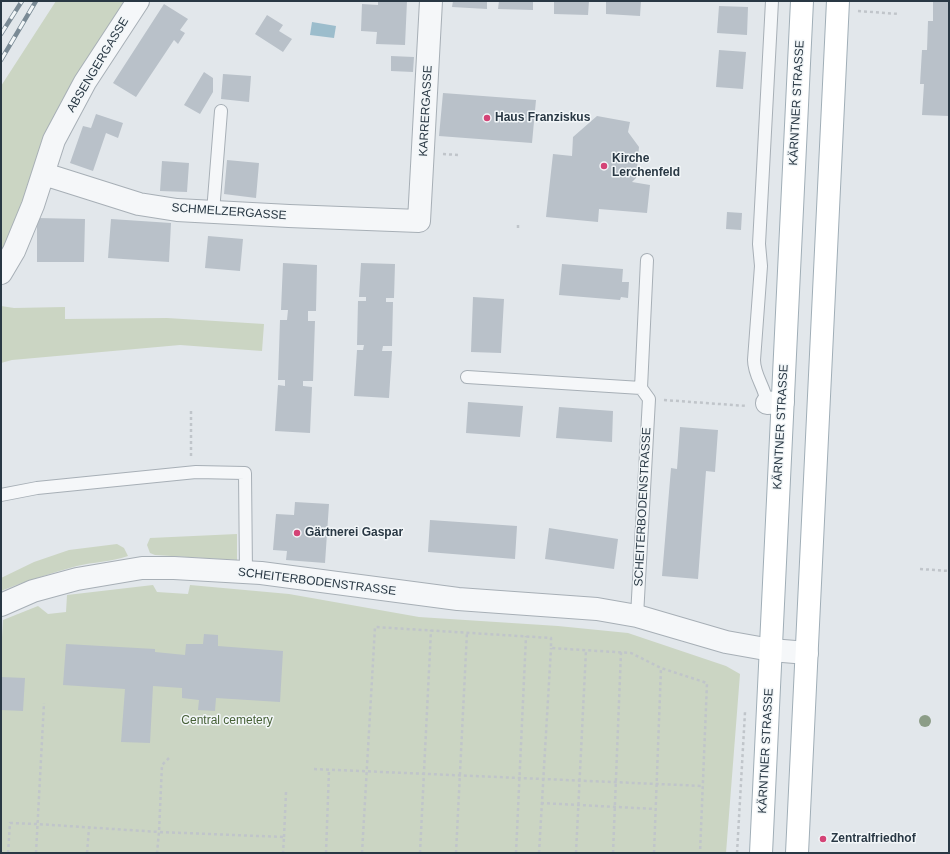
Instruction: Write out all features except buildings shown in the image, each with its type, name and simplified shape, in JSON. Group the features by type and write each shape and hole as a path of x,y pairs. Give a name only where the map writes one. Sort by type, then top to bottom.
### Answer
{"main road":[{"name":"KÄRNTNER STRASSE","path":"761,853 770,650 775,403 802,1"},
{"path":"798,853 807,653 845,6"}],"street":[{"name":"ABSENGERGASSE","path":"44,174 54,140 85,82 138,1"},
{"name":"KARRERGASSE","path":"419,221 432,1"},
{"name":"SCHMELZERGASSE","path":"44,174 139,204 178,210 419,221"},
{"path":"1,273 14,251 44,174"},
{"name":"SCHEITERBODENSTRASSE","path":"1,605 33,590 77,579 142,568 246,573 458,599 596,610 637,616 726,642 770,650 807,653"}],"lane":[{"path":"772,1 759,244 761,266 754,369 775,403"},
{"path":"213,212 221,111"},
{"path":"647,260 641,388 650,399"},
{"path":"466,378 641,388"},
{"name":"SCHEITERBODENSTRASSE","path":"637,616 650,399"},
{"path":"1,495 37,488 196,472 245,472 246,573"}],"path":[{"path":"845,6 899,14"},
{"path":"650,399 736,406 754,406 775,403"},
{"path":"191,411 191,458 196,472"},
{"path":"920,569 949,570"},
{"path":"362,853 376,627 551,638 539,853"},
{"path":"420,853 431,630"},
{"path":"456,853 467,632"},
{"path":"516,853 526,636"},
{"path":"551,648 631,653 661,668 707,683 700,853"},
{"path":"576,853 586,650"},
{"path":"614,853 621,652"},
{"path":"654,853 661,668"},
{"path":"36,853 44,703"},
{"path":"157,853 162,765 169,758"},
{"path":"314,769 703,786"},
{"path":"326,853 329,770"},
{"path":"283,853 286,792"},
{"path":"541,803 655,809"},
{"path":"8,853 10,824 37,824 159,832 284,837"},
{"path":"87,853 89,828"}],"green space":[{"path":"56,1 130,1 1,262 1,86"},
{"path":"1,306 14,308 65,307 65,319 167,318 264,324 262,351 180,345 12,360 1,363"},
{"path":"237,534 237,560 155,555 150,553 147,545 150,538"},
{"path":"117,544 124,548 128,556 115,560 67,569 1,591 1,578 34,562 69,550"},
{"name":"Central cemetery","path":"153,585 157,592 188,594 190,585 289,594 419,617 558,626 628,633 726,666 740,674 726,853 1,853 1,655 3,620 38,606 48,614 66,612 67,595"}],"water":[{"path":"312,22 336,26 334,38 310,35"}],"railway":[{"path":"1,34 22,1"},
{"path":"1,60 36,1"}],"place":[{"name":"Haus Franziskus","path":"487,118"},
{"name":"Kirche Lerchenfeld","path":"604,166"},
{"name":"Gärtnerei Gaspar","path":"297,533"},
{"name":"Zentralfriedhof","path":"823,839"}]}
